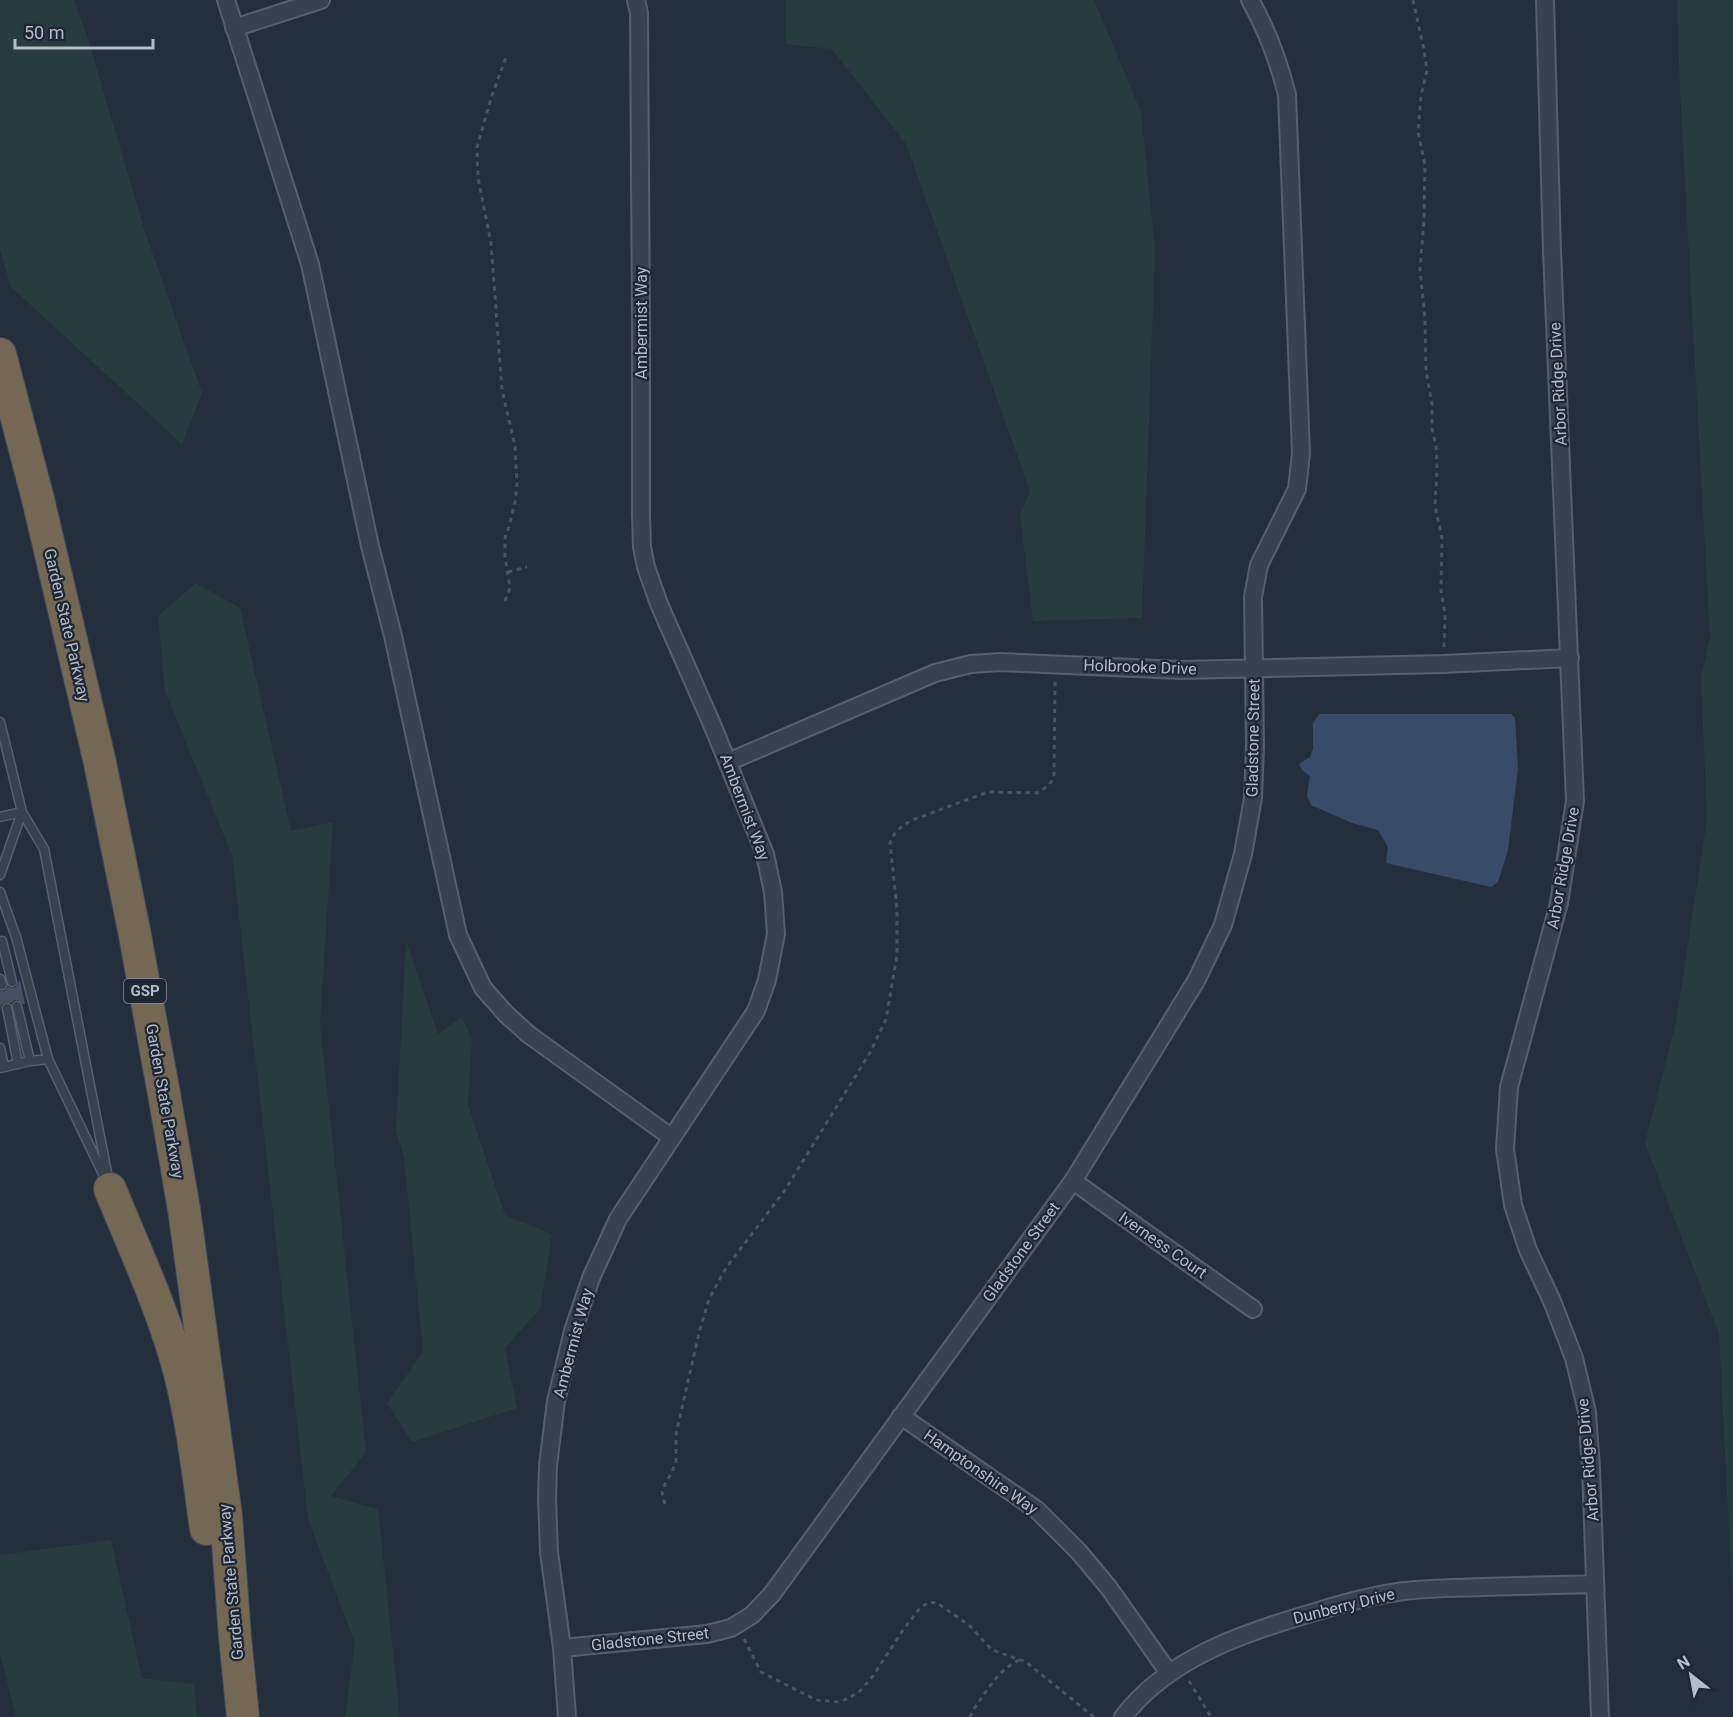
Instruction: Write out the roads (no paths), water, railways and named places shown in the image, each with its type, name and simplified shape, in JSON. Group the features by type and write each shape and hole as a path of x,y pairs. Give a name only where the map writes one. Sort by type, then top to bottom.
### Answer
{"highway":[{"name":"Garden State Parkway","path":"0,354 38,500 99,763 134,930 162,1082 184,1209 226,1516 243,1717"},
{"path":"110,1189 159,1309 176,1358 187,1401 211,1562 235,1637"}],"street":[{"path":"226,0 310,264 458,935 483,988 506,1014 528,1034 671,1137"},
{"path":"234,28 321,0"},
{"name":"Ambermist Way","path":"567,1717 562,1648 549,1552 547,1498 548,1466 556,1401 573,1331 591,1278 618,1219 756,1011 767,981 776,934 773,892 765,854 728,762 659,604 646,567 642,547 639,13 636,0"},
{"path":"1250,0 1280,64 1287,95 1301,453 1297,489 1259,565 1253,597 1254,667"},
{"name":"Arbor Ridge Drive","path":"1545,0 1552,251 1575,801 1560,903 1509,1087 1505,1149 1513,1205 1528,1250 1552,1301 1574,1359 1587,1412 1600,1717"},
{"name":"Holbrooke Drive","path":"728,762 935,673 971,664 1000,662 1180,670 1443,664 1570,658"},
{"name":"Gladstone Street","path":"562,1648 707,1634 731,1628 752,1615 772,1594 1073,1181 1196,981 1223,925 1243,854 1252,798 1255,746 1254,667"},
{"name":"Iverness Court","path":"1073,1181 1253,1309"},
{"name":"Hamptonshire Way","path":"901,1416 1037,1510 1079,1552 1174,1670"},
{"name":"Dunberry Drive","path":"1123,1717 1145,1692 1174,1670 1216,1647 1271,1624 1340,1605 1404,1591 1596,1584"}],"lane":[{"path":"0,722 22,812 44,849 110,1189"},
{"path":"0,817 22,812"},
{"path":"0,874 22,812"},
{"path":"0,892 16,938 48,1059 110,1189"},
{"path":"12,982 1,942 16,938"},
{"path":"17,1006 30,1061"},
{"path":"7,1008 18,1064"},
{"path":"0,1048 2,1067 48,1059"}],"water":[{"path":"1319,714 1511,714 1515,718 1518,768 1508,850 1498,882 1491,887 1386,863 1388,847 1378,830 1352,823 1311,805 1307,796 1310,776 1302,770 1299,764 1310,757 1313,749 1313,723"}]}
